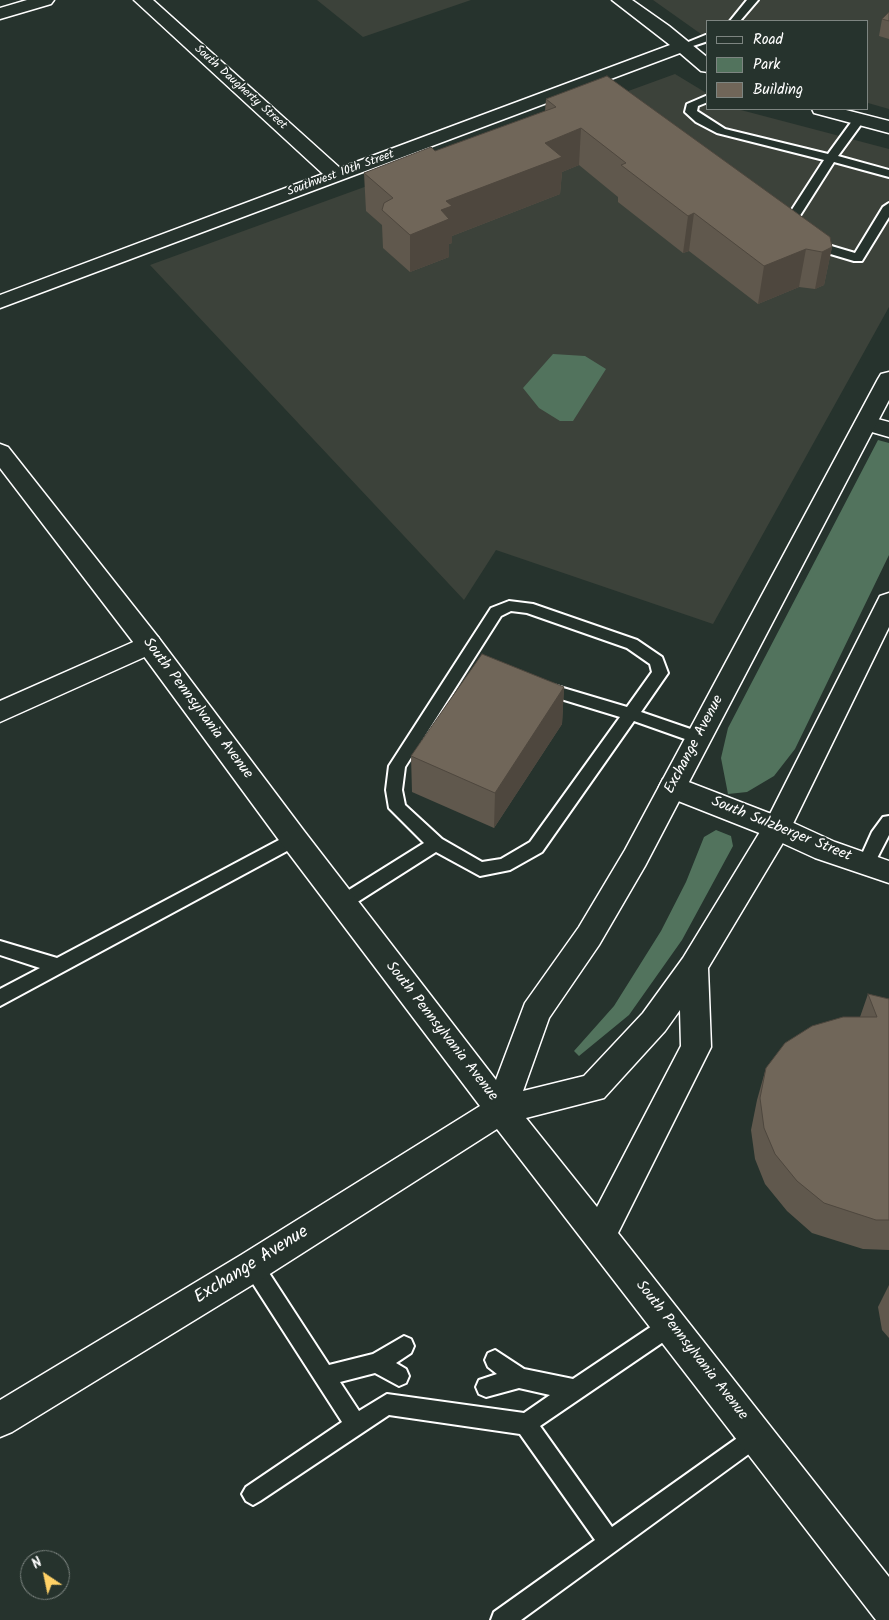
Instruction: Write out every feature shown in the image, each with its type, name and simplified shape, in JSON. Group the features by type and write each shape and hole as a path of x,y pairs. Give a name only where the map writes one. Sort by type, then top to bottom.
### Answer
{"main road":[{"path":"0,14 45,0"},
{"name":"South Daugherty Street","path":"143,0 337,176"},
{"path":"621,0 663,30 706,65"},
{"name":"Southwest 10th Street","path":"0,302 682,47"},
{"path":"825,110 889,126"},
{"name":"Exchange Avenue","path":"501,1110 536,1012 589,936 699,738 877,426 889,379"},
{"name":"South Pennsylvania Avenue","path":"0,452 149,644 294,840 501,1110 671,1324 889,1607"},
{"name":"Exchange Avenue","path":"0,1420 254,1266 501,1110 593,1088 654,1022 693,967 777,828 889,602"},
{"path":"0,712 149,644"},
{"name":"South Sulzberger Street","path":"673,787 777,828 825,850 877,868"},
{"path":"600,1235 696,1047 693,967"}],"lane":[{"path":"736,20 753,0"},
{"path":"682,47 706,38"},
{"path":"706,99 693,104 691,112 700,120 721,131 889,174"},
{"path":"859,119 831,158 788,225 808,242 858,258 889,206"},
{"path":"509,606 528,608 632,644 657,660 660,673 630,714 536,847 504,865 480,869 436,844 397,808 394,790 397,766 496,612 509,606"},
{"path":"462,664 481,669"},
{"path":"528,683 630,714 699,738"},
{"path":"877,868 878,837 889,822"},
{"path":"0,998 294,840"},
{"path":"342,903 436,844"},
{"path":"0,948 58,966"},
{"path":"254,1266 356,1425"},
{"path":"253,1494 387,1404 526,1424 671,1324"},
{"path":"324,1376 377,1362 404,1346"},
{"path":"495,1360 519,1378 575,1390"},
{"path":"377,1362 399,1376"},
{"path":"486,1387 519,1378"},
{"path":"526,1424 609,1541"},
{"path":"502,1620 757,1436"}],"shaded area":[{"path":"317,0 471,0 363,37"},
{"path":"653,0 889,0 889,109 869,103 869,20 706,20 706,38"},
{"path":"675,74 706,93 706,110 741,110 889,149 889,307 713,624 496,550 464,600 150,265"}],"green space":[{"path":"553,354 585,356 606,369 573,421 560,421 539,408 523,388"},
{"path":"878,440 889,443 889,555 795,749 774,776 747,792 728,794 721,758 728,728"},
{"path":"716,830 731,836 733,846 682,940 629,1015 579,1056 574,1051 614,1006 661,931 686,882 704,837"}],"building":[{"path":"889,12 889,21 882,19"},
{"path":"607,76 830,237 832,247 822,252 806,249 764,266 694,213 688,216 621,165 626,163 581,128 545,143 562,157 446,201 452,206 441,210 449,219 410,235 382,210 384,203 393,198 364,173 431,147 435,151 556,107 546,99"},
{"path":"482,654 564,687 495,793 411,756"},
{"path":"868,994 889,999 889,1220 876,1220 824,1203 797,1181 775,1154 764,1128 760,1098 766,1068 785,1043 812,1026 843,1017 877,1017"}]}
